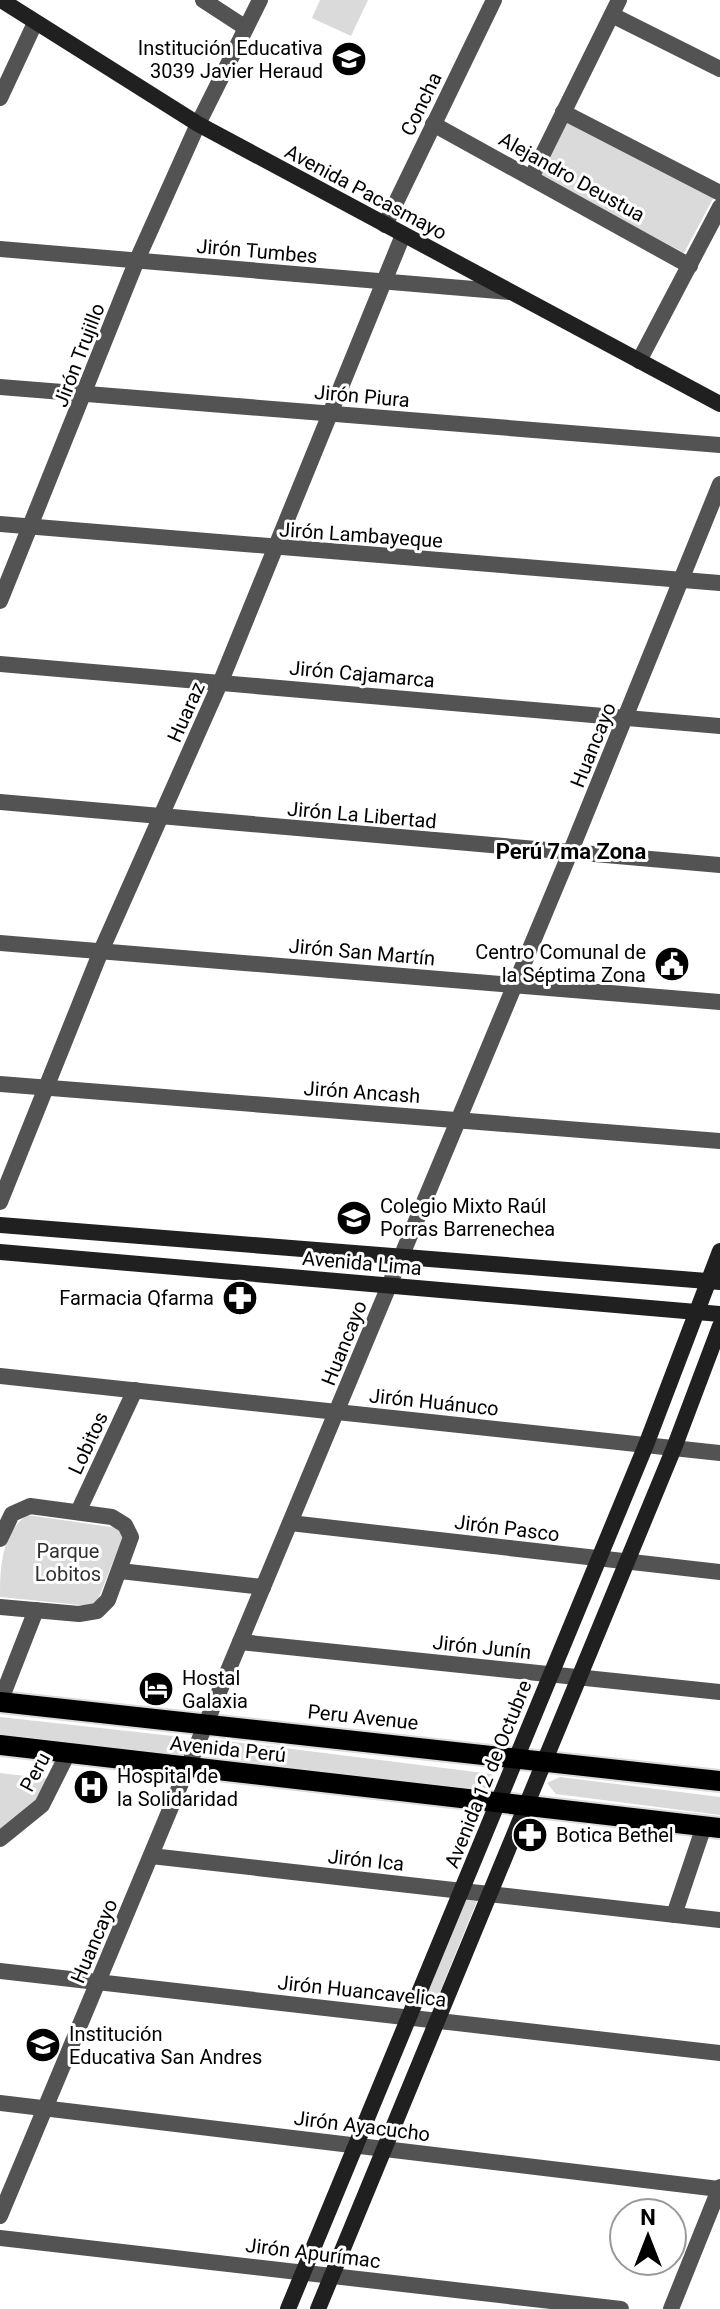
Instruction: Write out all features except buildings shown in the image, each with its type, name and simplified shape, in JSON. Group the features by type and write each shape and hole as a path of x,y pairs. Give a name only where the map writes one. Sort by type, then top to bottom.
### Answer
{"main road":[{"name":"Avenida Pacasmayo","path":"1,0 198,124 720,404"},
{"name":"Avenida Lima","path":"0,1225 714,1281"},
{"name":"Avenida 12 de Octubre","path":"288,2309 646,1445 695,1312 714,1281 720,1251"},
{"name":"Avenida Lima","path":"0,1252 720,1314"},
{"path":"318,2309 674,1448 720,1326"},
{"name":"Peru Avenue","path":"0,1702 720,1781"},
{"name":"Avenida Perú","path":"0,1745 187,1769 499,1802"},
{"path":"499,1802 712,1827"}],"street":[{"path":"203,0 246,28"},
{"name":"Jirón Trujillo","path":"0,601 86,394 137,260 198,124 260,0"},
{"name":"Concha","path":"385,225 494,0"},
{"path":"531,178 615,7 720,69"},
{"path":"0,98 35,23"},
{"path":"563,112 720,193"},
{"name":"Alejandro Deustua","path":"433,124 690,266"},
{"path":"639,361 720,207"},
{"name":"Huaraz","path":"0,1202 101,951 221,681 403,235"},
{"name":"Jirón Tumbes","path":"0,249 510,292"},
{"name":"Jirón Piura","path":"0,387 720,445"},
{"name":"Huancayo","path":"0,2216 570,853 720,484"},
{"name":"Jirón Lambayeque","path":"0,524 720,583"},
{"name":"Jirón Cajamarca","path":"0,664 720,726"},
{"name":"Jirón La Libertad","path":"0,802 720,865"},
{"name":"Jirón San Martín","path":"0,943 720,1002"},
{"name":"Jirón Ancash","path":"0,1084 720,1141"},
{"name":"Jirón Huánuco","path":"0,1376 720,1453"},
{"name":"Lobitos","path":"78,1512 135,1390"},
{"path":"0,1539 12,1514 24,1508 112,1517 129,1530 131,1543 108,1600 97,1611 79,1614 0,1607"},
{"name":"Jirón Pasco","path":"290,1523 720,1572"},
{"path":"120,1571 263,1587"},
{"path":"0,1702 36,1610"},
{"name":"Jirón Junín","path":"240,1642 720,1692"},
{"name":"Peru","path":"0,1839 42,1805 68,1753"},
{"path":"674,1915 712,1827"},
{"name":"Jirón Ica","path":"151,1856 720,1920"},
{"name":"Jirón Huancavelica","path":"0,1971 720,2053"},
{"name":"Jirón Ayacucho","path":"0,2103 720,2188"},
{"path":"671,2309 720,2188"},
{"name":"Jirón Apurímac","path":"0,2238 621,2309"}],"green space":[{"path":"320,0 368,0 351,36 312,18"},
{"path":"565,118 716,193 684,253 536,173"},
{"name":"Parque Lobitos","path":"27,1515 118,1528 124,1535 98,1599 90,1606 0,1597 7,1542 18,1523"},
{"path":"0,1717 182,1737 185,1748 177,1755 0,1735"},
{"path":"219,1740 492,1774 495,1785 486,1792 216,1757 207,1746"},
{"path":"0,1773 51,1779 38,1803 0,1834"},
{"path":"560,1777 720,1797 720,1815 556,1794 547,1783"},
{"path":"463,1894 479,1896 433,2009 415,2005"}],"place":[{"name":"Institución Educativa 3039 Javier Heraud","path":"349,59"},
{"name":"Centro Comunal de la Séptima Zona","path":"672,964"},
{"name":"Colegio Mixto Raúl Porras Barrenechea","path":"354,1218"},
{"name":"Farmacia Qfarma","path":"240,1298"},
{"name":"Hostal Galaxia","path":"156,1689"},
{"name":"Hospital de la Solidaridad","path":"91,1787"},
{"name":"Botica Bethel","path":"530,1835"},
{"name":"Institución Educativa San Andres","path":"43,2045"}],"district":[{"name":"Perú 7ma Zona","path":"571,851"}]}
